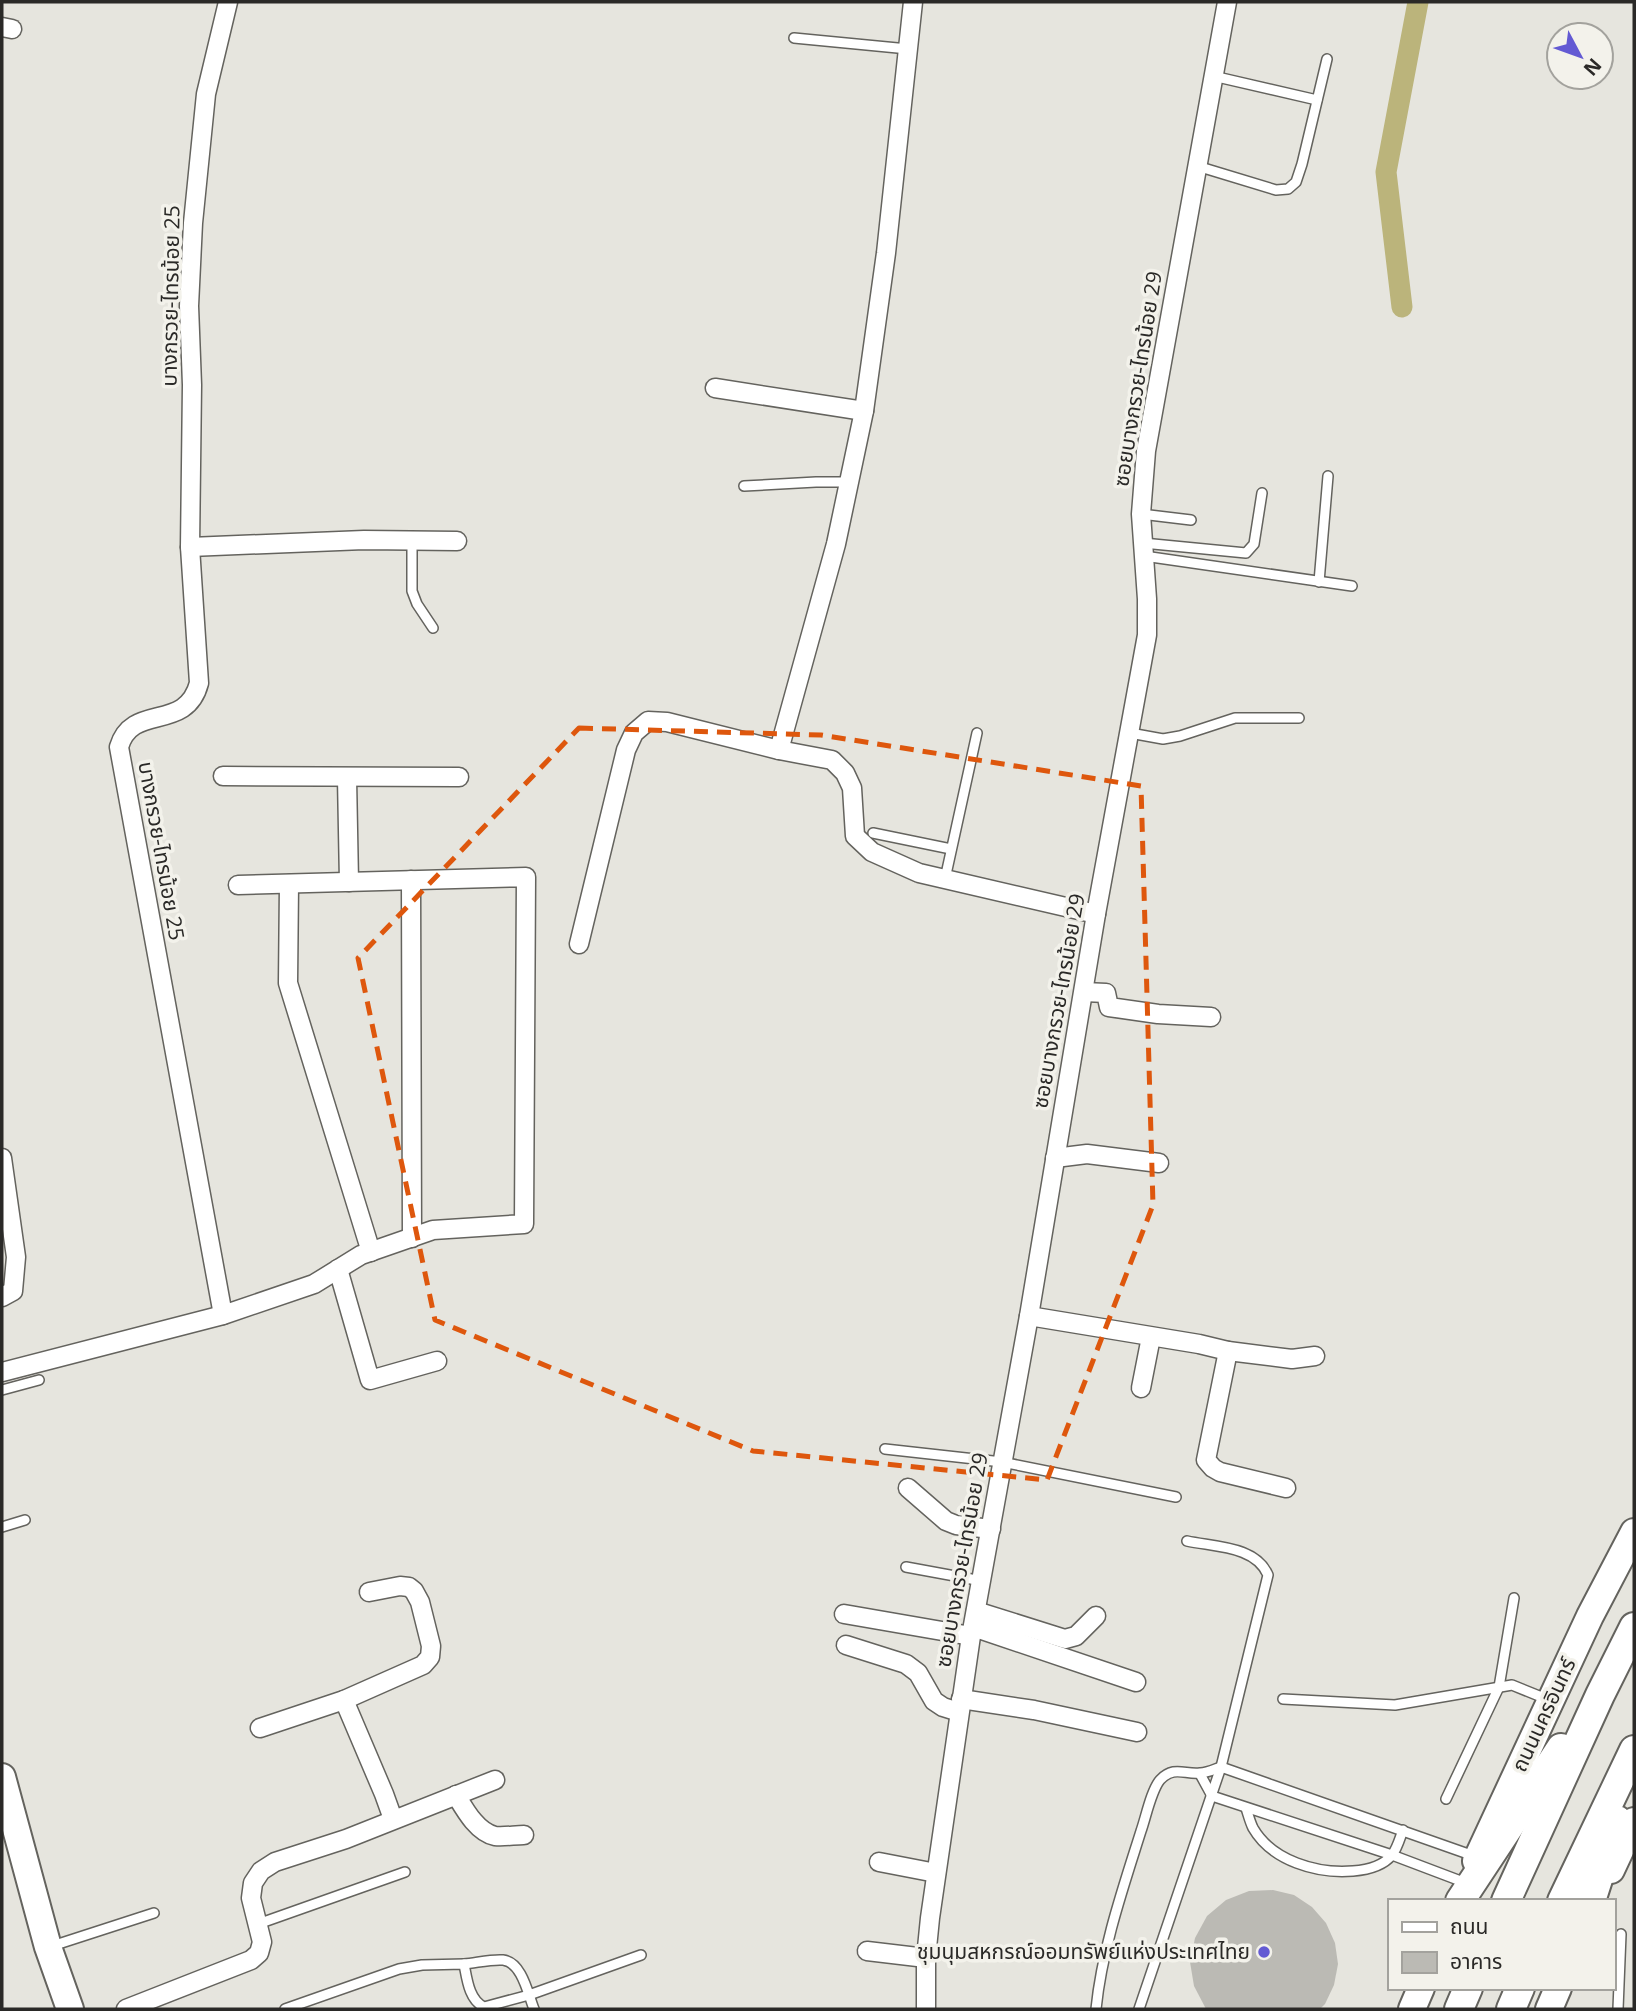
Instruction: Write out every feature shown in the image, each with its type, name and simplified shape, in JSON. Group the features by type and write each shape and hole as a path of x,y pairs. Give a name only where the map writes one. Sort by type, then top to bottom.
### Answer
{"main road":[{"name":"ถนนนครอินทร์","path":"1462,1895 1590,1616 1634,1532"},
{"name":"ถนนนครอินทร์","path":"1507,1899 1634,1626"},
{"path":"1462,1895 1600,1695"},
{"path":"1563,1899 1634,1750"},
{"path":"1595,1899 1634,1763"},
{"path":"2,1777 48,1947 70,2009"},
{"path":"1595,1899 1634,1821"},
{"path":"1412,2009 1420,1990"},
{"path":"1459,2009 1467,1990"},
{"path":"1511,2009 1519,1990"},
{"path":"1549,2009 1557,1990"}],"street":[{"name":"บางกรวย-ไทรน้อย 25","path":"223,1315 119,747 122,734 133,725 183,710 196,697 199,683 190,547 192,385 189,306 205,94 228,2"},
{"path":"779,750 836,544 864,411 886,253 913,2"},
{"name":"ซอยบางกรวย-ไทรน้อย 29","path":"926,2009 926,1958 960,1705 1096,914 1147,635 1140,514 1146,451 1227,2"},
{"path":"715,388 864,411"},
{"path":"190,547 364,540 457,541"},
{"path":"579,944 626,750 634,733 648,721 667,722 779,750 832,760 845,773 852,788 855,836 872,852 919,873 1096,914"},
{"path":"223,776 459,778"},
{"path":"347,778 349,882"},
{"path":"2,1372 223,1315 314,1284 361,1255 433,1230 524,1224 526,877 238,885"},
{"path":"411,880 412,1238"},
{"path":"289,884 288,983 372,1252"},
{"path":"1084,992 1106,993 1109,1007 1158,1014 1211,1017"},
{"path":"1055,1158 1087,1154 1159,1163"},
{"path":"2,1158 16,1257 13,1291 2,1297"},
{"path":"338,1269 370,1380 437,1361"},
{"path":"1029,1316 1228,1351 1280,1358 1315,1356"},
{"path":"1141,1388 1151,1337"},
{"path":"1228,1351 1206,1460 1220,1472 1286,1488"},
{"path":"908,1488 946,1521 956,1525 991,1529"},
{"path":"260,1728 344,1700 423,1665 430,1657 431,1646 420,1602 414,1591 400,1586 369,1592"},
{"path":"844,1614 973,1625 1065,1639 1076,1636 1096,1616"},
{"path":"973,1625 1136,1682"},
{"path":"846,1645 906,1664 918,1673 934,1701 943,1707 1012,1706 1137,1732"},
{"path":"344,1700 393,1819"},
{"path":"126,2009 251,1960 259,1953 262,1942 251,1898 253,1883 261,1871 275,1862 346,1839 495,1780"},
{"path":"456,1796 466,1812 486,1832 493,1836 524,1835"},
{"path":"880,1862 936,1873"},
{"path":"867,1951 926,1958"}],"lane":[{"path":"794,38 908,49"},
{"path":"1197,166 1276,190 1288,189 1296,182 1302,164 1326,59"},
{"path":"1213,76 1317,100"},
{"path":"1320,582 1328,476"},
{"path":"744,486 849,482"},
{"path":"1143,549 1247,553 1254,544 1262,494"},
{"path":"1140,514 1191,520"},
{"path":"412,541 412,591 433,628"},
{"path":"1143,549 1352,586"},
{"path":"1130,733 1163,739 1235,718 1299,718"},
{"path":"945,879 977,733"},
{"path":"873,833 951,849"},
{"path":"2,1390 38,1380"},
{"path":"885,1449 1002,1462 1176,1497"},
{"path":"2,1527 25,1520"},
{"path":"1139,2009 1221,1767 1268,1575 1257,1558 1247,1553 1187,1541"},
{"path":"906,1567 982,1581"},
{"path":"1446,1799 1499,1687 1514,1598"},
{"path":"1283,1699 1395,1704 1512,1685 1550,1701"},
{"path":"1097,2009 1107,1950 1120,1898 1155,1789 1159,1781 1168,1774 1179,1770 1200,1774 1221,1767 1478,1857"},
{"path":"1200,1774 1212,1796 1392,1855 1462,1895"},
{"path":"1246,1808 1253,1827 1262,1839 1299,1864 1318,1869 1354,1871 1377,1865 1392,1855 1403,1830"},
{"path":"258,1924 405,1872"},
{"path":"48,1947 154,1913"},
{"path":"1618,2009 1621,1934"},
{"path":"464,1964 470,1988 479,2005 484,2007 529,1995 641,1955"},
{"path":"285,2009 399,1969 501,1960 512,1962 517,1969 534,2009"}],"highlighted area":[{"path":"579,728 821,735 1141,786 1153,1205 1047,1480 753,1451 435,1320 358,958"}],"building":[{"name":"ชุมนุมสหกรณ์ออมทรัพย์แห่งประเทศไทย","path":"1273,1890 1294,1895 1312,1907 1326,1923 1335,1943 1338,1964 1334,1985 1325,2004 1320,2009 1206,2009 1194,1986 1190,1962 1195,1938 1207,1916 1226,1900 1249,1891"}],"waterway":[{"path":"1402,307 1386,172 1418,2"}],"place":[{"name":"ชุมนุมสหกรณ์ออมทรัพย์แห่งประเทศไทย","path":"1264,1952"}]}
